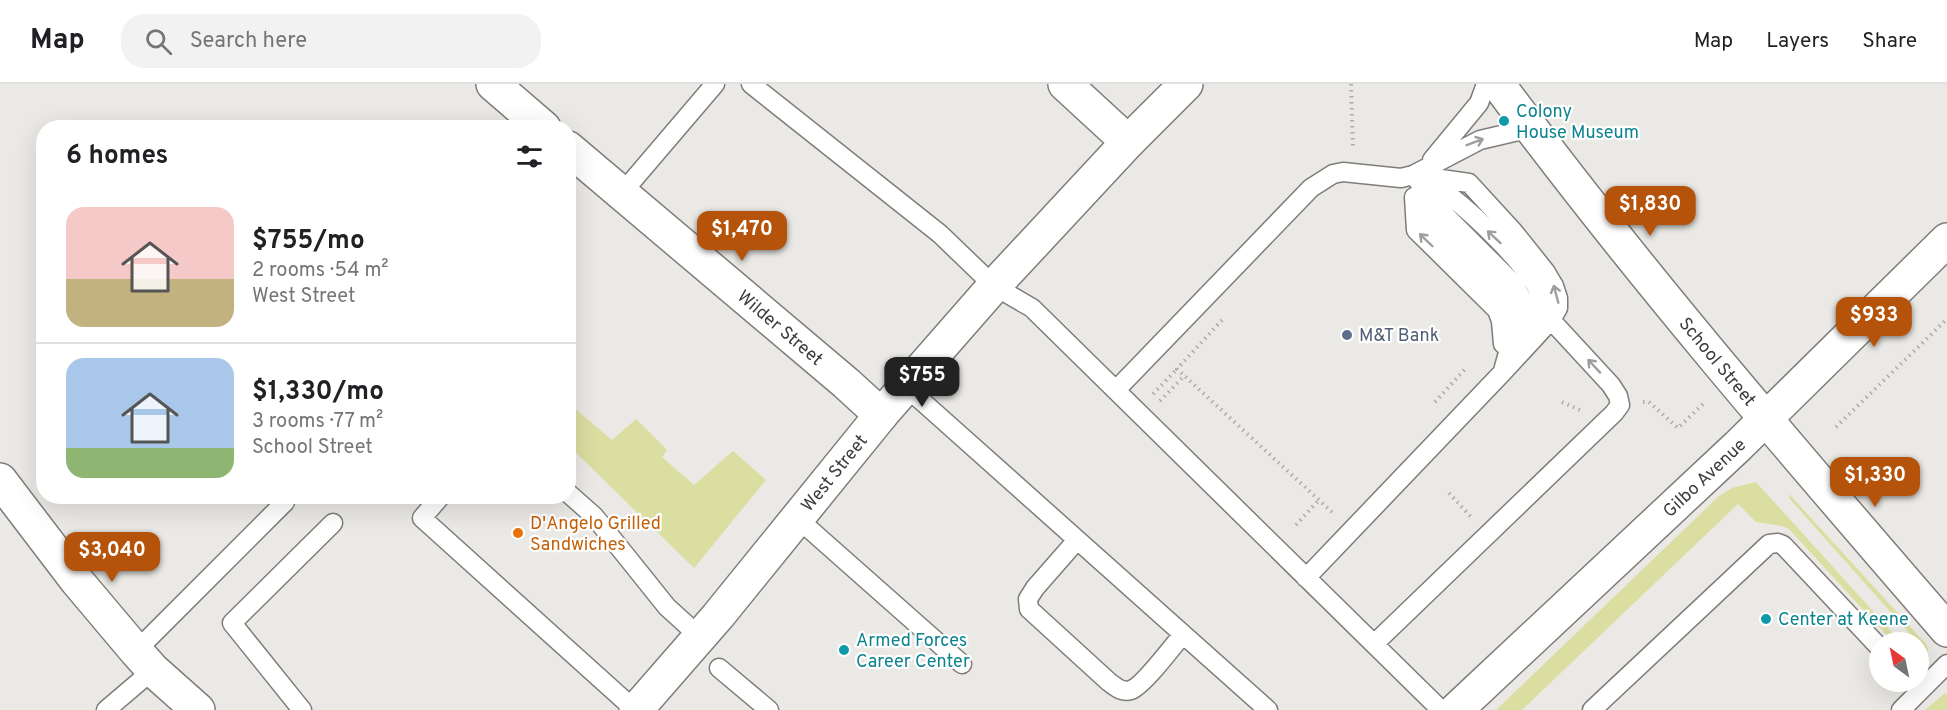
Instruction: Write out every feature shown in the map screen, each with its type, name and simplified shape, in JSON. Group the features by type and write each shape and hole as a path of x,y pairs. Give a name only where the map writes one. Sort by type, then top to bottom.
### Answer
{"street":[{"path":"493,84 535,120"},
{"path":"1065,84 1128,142"},
{"name":"West Street","path":"636,710 700,638 881,416 994,286 1128,142 1186,84"},
{"name":"School Street","path":"1498,84 1765,420 1947,630"},
{"name":"Wilder Street","path":"576,155 846,383 881,416"},
{"name":"Gilbo Avenue","path":"1456,710 1765,420 1947,240"},
{"path":"0,480 77,581 144,661 198,710"}],"lane":[{"path":"622,193 715,84"},
{"path":"751,84 940,234 994,286 1032,308 1441,710"},
{"path":"1486,84 1479,103 1419,172 1416,230 1497,310 1503,334 1502,373"},
{"path":"1116,390 1303,196 1322,180 1343,172 1401,178 1419,172 1480,140 1531,128"},
{"path":"1306,578 1502,373 1551,320 1558,308 1554,286 1545,271 1513,231 1469,183 1419,172"},
{"path":"1419,172 1436,206 1513,283 1525,304 1527,316 1502,373"},
{"path":"1374,645 1617,409 1618,396 1611,385 1551,320"},
{"path":"906,387 1268,710"},
{"path":"576,500 594,516 667,607 700,638"},
{"path":"106,710 144,661 283,504"},
{"path":"434,504 422,518 636,710"},
{"path":"798,518 962,664"},
{"path":"302,710 232,623 333,523"},
{"path":"1077,540 1035,588 1028,599 1029,609 1109,682 1121,690 1131,690 1141,684 1183,634"},
{"path":"1592,710 1769,544 1783,545 1869,636"},
{"path":"1929,677 1947,664"},
{"path":"719,668 769,710"},
{"path":"1901,710 1912,692"}],"path":[{"path":"1351,84 1353,150"},
{"path":"1151,396 1226,316"},
{"path":"1836,427 1947,319"},
{"path":"1429,409 1467,368"},
{"path":"1178,369 1331,513 1338,505"},
{"path":"1144,418 1185,375"},
{"path":"1617,409 1649,402 1678,429 1703,404"},
{"path":"1449,494 1456,501"},
{"path":"1296,525 1318,501"}],"green space":[{"path":"576,410 612,440 636,419 667,450 662,457 694,485 733,451 766,480 694,568 576,453"},
{"path":"1756,482 1892,632 1884,632 1789,529 1756,522 1738,504 1522,710 1496,710 1719,496 1732,488"},
{"path":"1789,494 1915,632 1908,632 1789,498"},
{"path":"1945,693 1947,710 1925,710"}],"place":[{"name":"Colony House Museum","path":"1504,121"},
{"name":"M&T Bank","path":"1347,335"},
{"name":"D'Angelo Grilled Sandwiches","path":"518,533"},
{"name":"Center at Keene","path":"1766,619"},
{"name":"Armed Forces Career Center","path":"844,650"}]}
